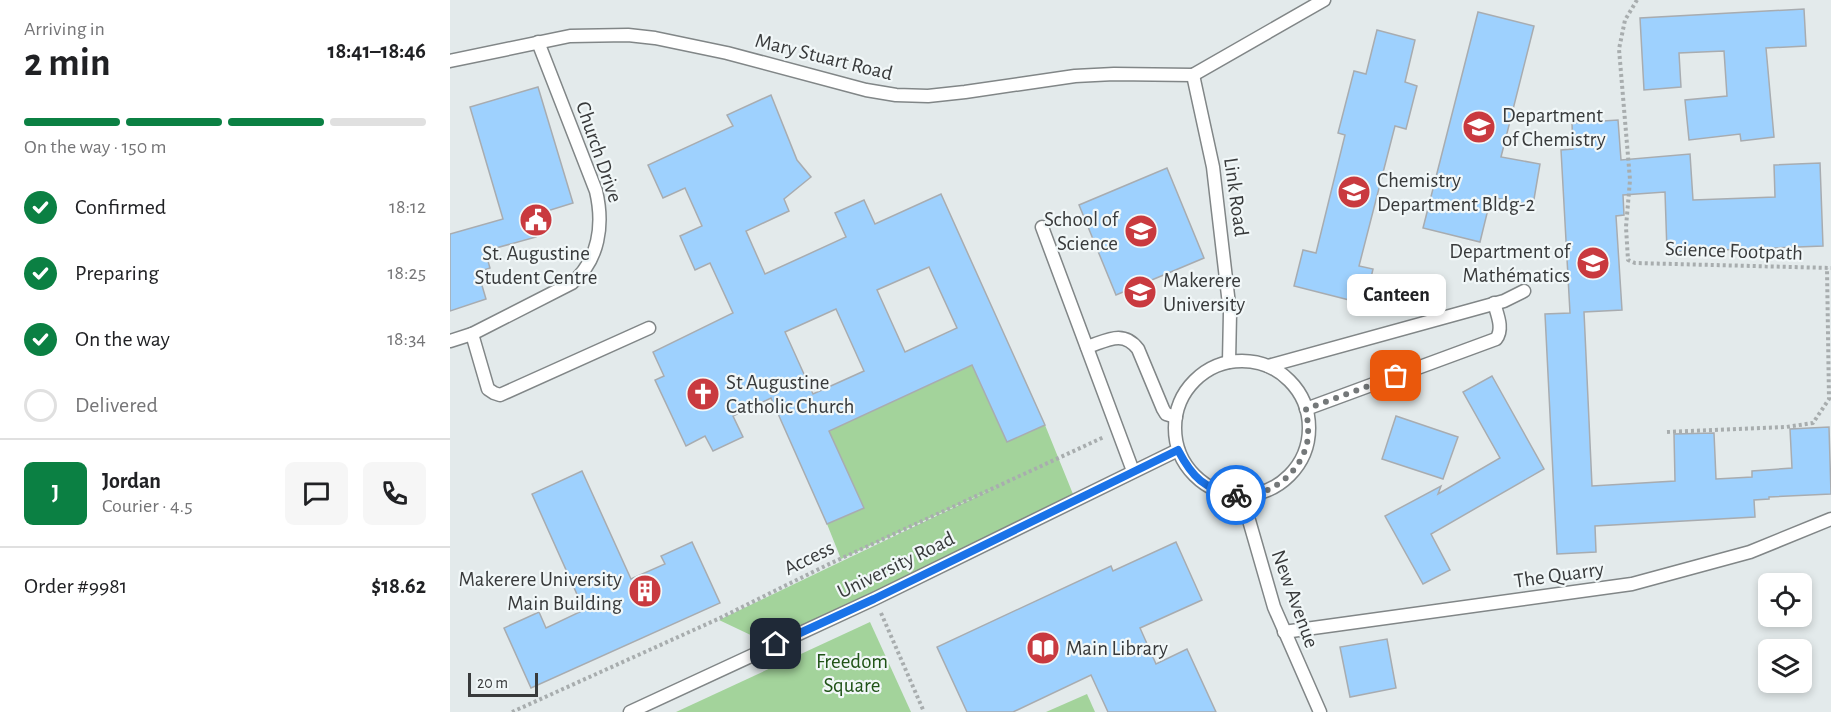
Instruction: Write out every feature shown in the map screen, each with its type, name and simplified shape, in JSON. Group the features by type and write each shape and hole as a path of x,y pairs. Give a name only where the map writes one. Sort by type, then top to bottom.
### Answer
{"lane":[{"path":"1193,75 1324,0"},
{"name":"Mary Stuart Road","path":"450,61 538,42 595,35 628,35 655,38 727,53 866,90 896,95 928,96 1075,76 1193,75"},
{"name":"Church Drive","path":"450,341 471,334 552,294 577,279 592,259 601,228 596,191 538,42"},
{"name":"Link Road","path":"1193,75 1213,167 1230,313 1229,362"},
{"path":"1042,227 1133,471"},
{"path":"1268,366 1494,303 1524,291"},
{"path":"1306,409 1496,339 1500,329 1494,303"},
{"path":"471,334 488,389 500,394 649,328"},
{"path":"1087,347 1119,337 1132,341 1138,349 1163,409 1166,414 1176,417"},
{"path":"1249,361 1268,366 1285,376 1298,391 1306,409 1309,430 1305,450 1296,469 1280,483 1262,493 1242,496 1221,493 1202,483 1187,468 1178,450 1174,427 1179,405 1190,385 1208,370 1229,362 1249,361"},
{"name":"University Road","path":"630,712 874,599 1178,450"},
{"name":"New Avenue","path":"1242,496 1264,576 1284,632 1320,712"},
{"name":"The Quarry","path":"1284,632 1632,584 1750,552 1831,519"}],"path":[{"name":"Science Footpath","path":"1637,0 1625,20 1619,49 1630,180 1626,245 1628,260 1635,263 1829,268"},
{"path":"1667,432 1786,427 1813,423 1829,399 1829,268"},
{"name":"Access","path":"512,712 718,620 827,566 1118,430"},
{"path":"874,599 924,712"}],"green space":[{"path":"972,365 1007,442 1045,425 1075,499 759,652 757,638 719,620 1001,485 841,559 827,524 864,508 829,431"},
{"name":"Freedom Square","path":"870,622 911,712 676,712"},
{"path":"1087,694 1095,712 1046,712"}],"building":[{"path":"1804,9 1806,46 1766,48 1774,137 1741,141 1740,134 1689,140 1685,100 1727,96 1724,51 1679,53 1681,87 1644,90 1640,18"},
{"name":"Department of Chemistry","path":"1478,12 1534,26 1501,157 1540,164 1533,205 1491,197 1480,242 1423,228"},
{"name":"Chemistry Department Bldg-2","path":"1377,30 1415,40 1405,82 1417,86 1406,129 1395,126 1359,266 1373,269 1365,304 1294,286 1303,250 1316,253 1345,135 1338,133 1354,71 1366,74"},
{"path":"538,87 573,203 531,216 536,237 485,251 490,268 478,272 486,299 450,311 450,234 503,219 470,107"},
{"path":"771,95 797,160 811,177 784,199 789,211 746,231 765,274 846,237 835,213 864,200 875,224 941,194 1045,425 1007,442 972,365 829,431 864,508 827,524 771,398 733,416 743,437 713,451 705,436 686,446 655,380 664,376 653,352 733,313 710,263 695,270 680,236 702,226 685,188 663,198 648,165 733,126 727,115","holes":["929,267 957,328 905,352 877,290","836,309 864,371 813,394 785,332"]},
{"path":"1618,120 1621,160 1690,154 1693,200 1775,197 1774,165 1820,163 1823,246 1667,252 1665,192 1623,195 1624,215 1616,216 1622,310 1584,312 1592,486 1675,481 1674,434 1714,433 1716,479 1752,477 1752,471 1792,468 1790,429 1829,427 1831,494 1769,497 1769,499 1754,500 1755,517 1595,526 1596,552 1557,554 1545,314 1570,313 1561,150 1573,149 1572,123"},
{"name":"School of Science","path":"1167,168 1204,258 1116,295 1079,205"},
{"path":"1492,376 1544,469 1431,534 1450,570 1423,584 1385,516 1441,486 1438,494 1500,458 1463,392"},
{"path":"1396,416 1458,437 1443,479 1382,459"},
{"name":"Makerere University Main Building","path":"582,471 631,579 665,564 661,556 692,542 720,603 531,688 504,628 539,612 546,628 584,610 532,494"},
{"path":"1176,542 1202,600 1140,628 1156,664 1187,649 1216,712 1108,712 1091,675 1013,712 967,712 937,647 1111,566 1113,571"},
{"path":"1387,639 1396,688 1350,697 1340,647"}],"way so far":[{"path":"1236,495 1262,493 1280,483 1296,469 1305,450 1309,430 1306,409 1396,376"}],"place":[{"name":"Department of Chemistry","path":"1479,127"},
{"name":"Chemistry Department Bldg-2","path":"1354,192"},
{"name":"St. Augustine Student Centre","path":"536,220"},
{"name":"School of Science","path":"1141,231"},
{"name":"Department of Mathématics","path":"1593,263"},
{"name":"Makerere University","path":"1140,292"},
{"name":"Canteen","path":"1396,376"},
{"name":"St Augustine Catholic Church","path":"703,394"},
{"name":"Makerere University Main Building","path":"645,591"},
{"name":"Main Library","path":"1043,648"}],"route":[{"path":"776,644 874,599 1178,450 1187,468 1202,483 1221,493 1236,495"}]}
